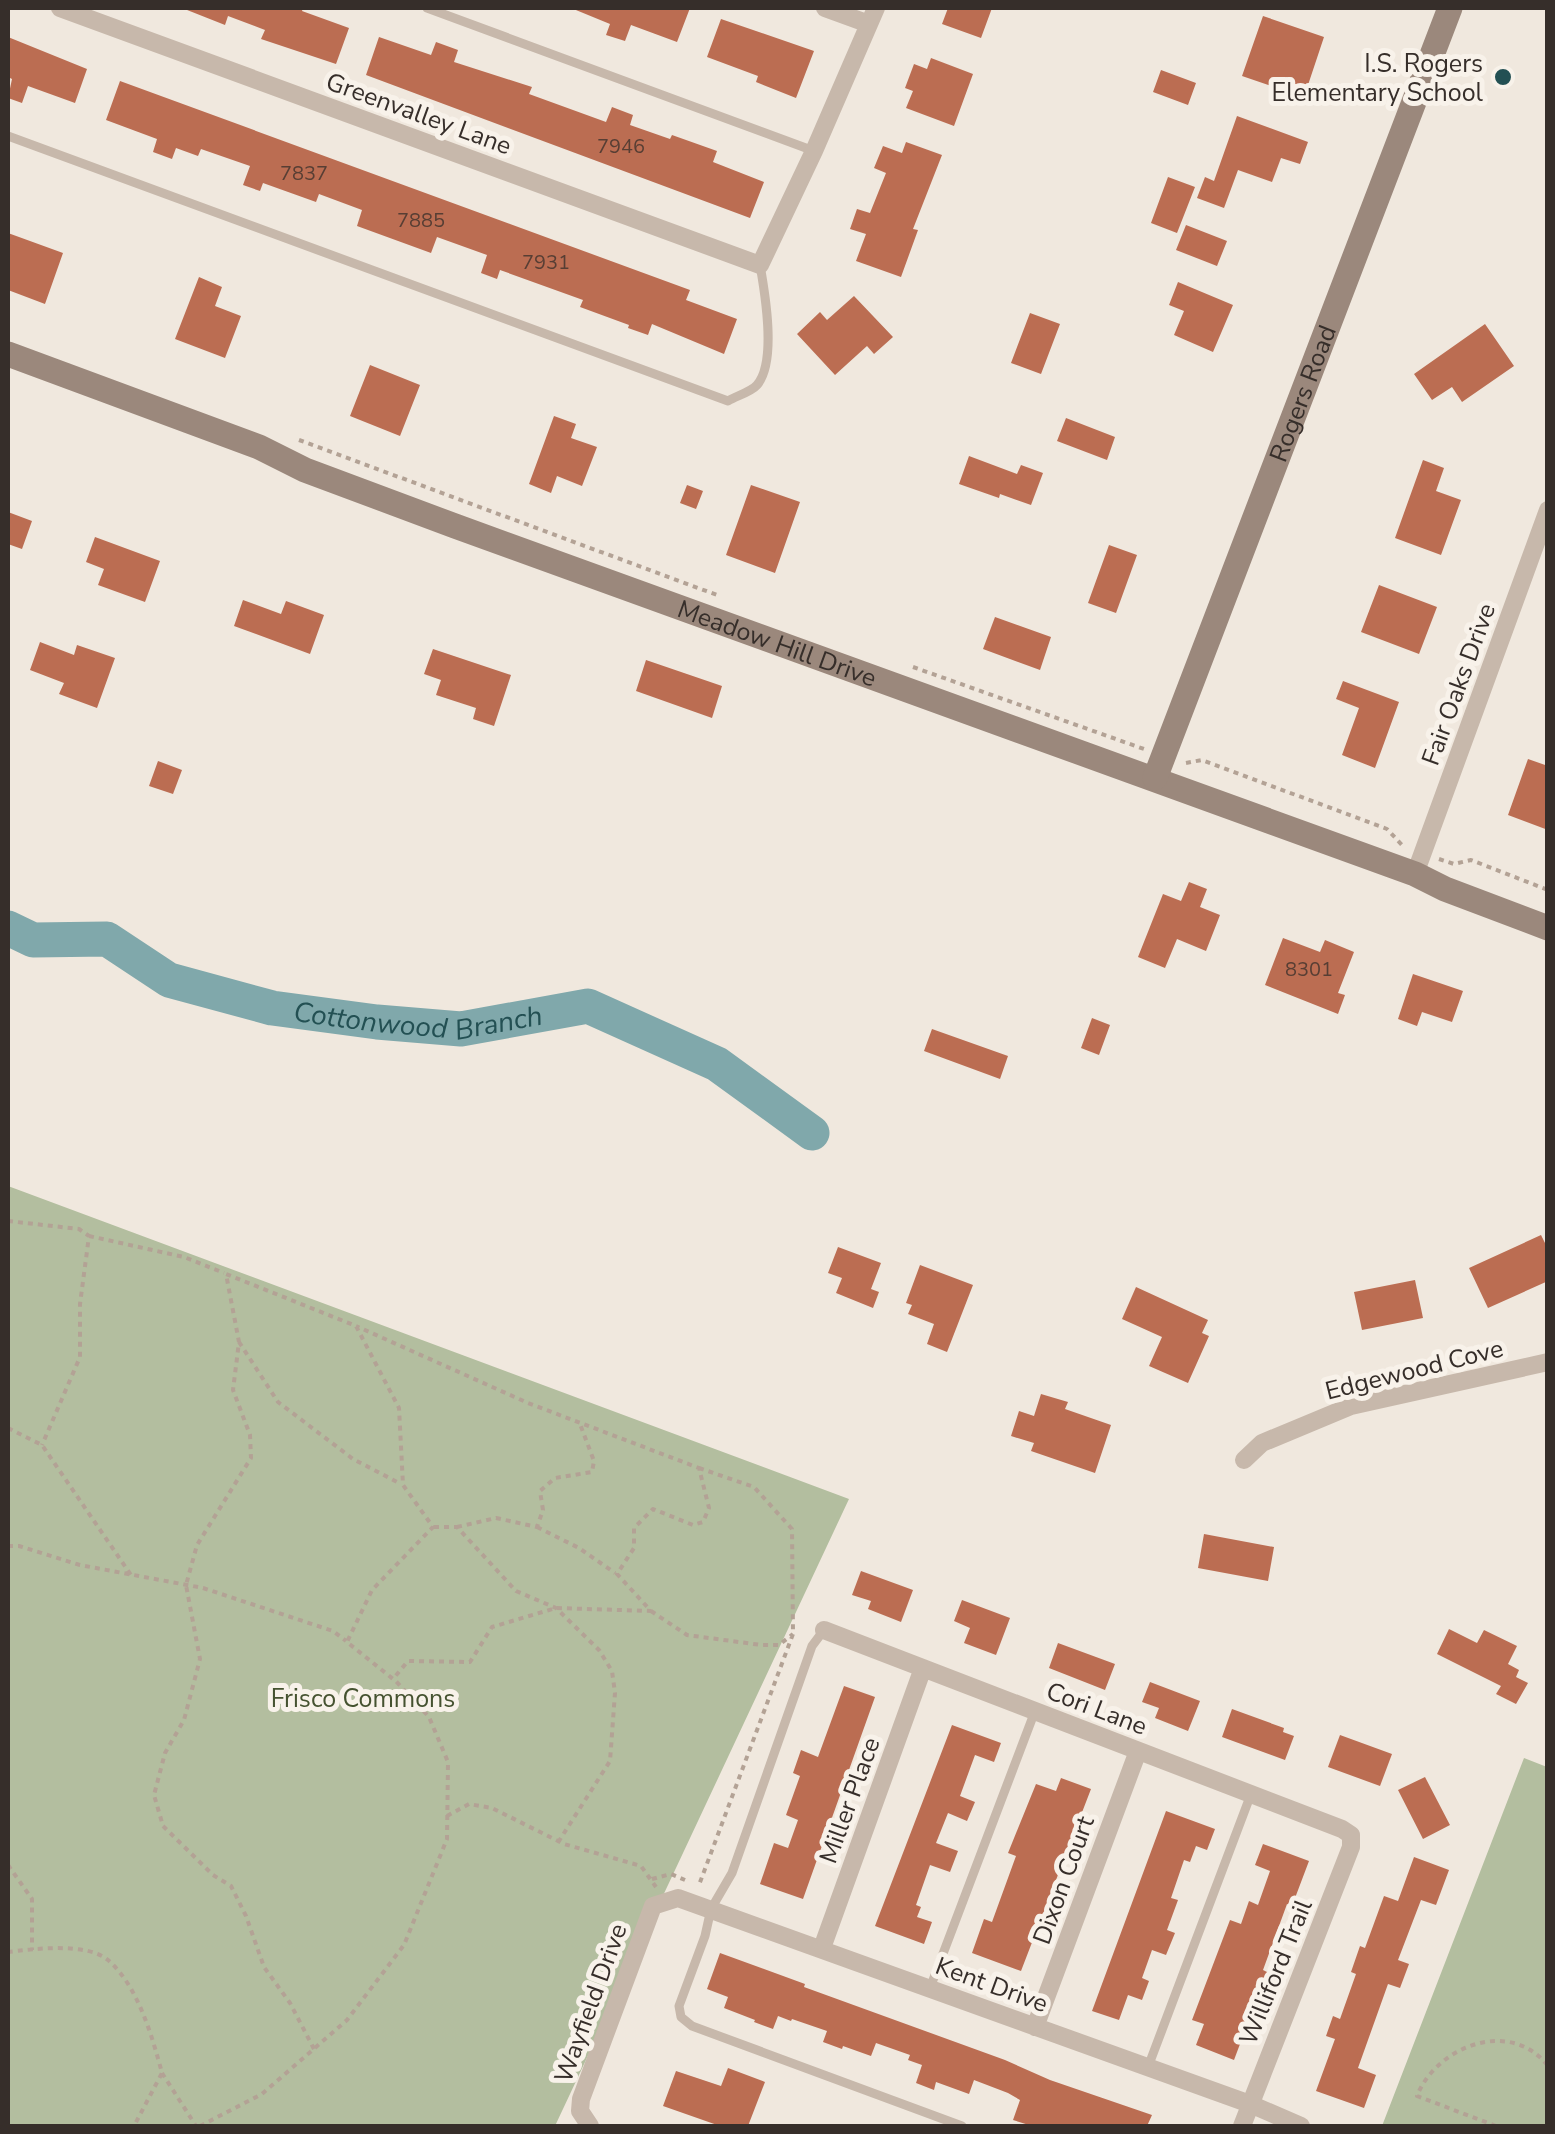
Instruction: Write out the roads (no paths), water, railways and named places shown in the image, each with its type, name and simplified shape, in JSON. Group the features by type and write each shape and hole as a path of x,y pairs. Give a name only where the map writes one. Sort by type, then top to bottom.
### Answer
{"street":[{"name":"Greenvalley Lane","path":"60,8 85,12 760,265"},
{"path":"760,265 873,16 825,8"},
{"name":"Rogers Road","path":"1155,778 1450,8"},
{"name":"Meadow Hill Drive","path":"8,354 259,447 305,470 456,526 1155,778 1414,862 1548,928"},
{"name":"Fair Oaks Drive","path":"1414,862 1548,510"},
{"name":"Edgewood Cove","path":"1244,1460 1262,1442 1351,1406 1548,1362"},
{"name":"Cori Lane","path":"824,1630 1351,1835"},
{"name":"Miller Place","path":"822,1948 922,1668"},
{"name":"Dixon Court","path":"1035,2026 1138,1750"},
{"name":"Williford Trail","path":"1242,2126 1351,1847 1351,1835"},
{"name":"Kent Drive","path":"663,1900 678,1898 822,1948 1302,2126"},
{"name":"Wayfield Drive","path":"590,2126 580,2111 581,2100 653,1906 663,1900"}],"lane":[{"path":"427,8 814,151"},
{"path":"8,136 728,401 756,386 767,361 766,298 760,265"},
{"path":"824,1630 812,1646 732,1873 710,1909 679,2006 681,2017 692,2026 962,2126"},
{"path":"930,1988 1035,1711"},
{"path":"1148,2067 1250,1794"}],"waterway":[{"name":"Cottonwood Branch","path":"8,928 33,940 107,939 169,980 272,1008 461,1029 588,1006 717,1064 812,1133"}],"place":[{"name":"I.S. Rogers Elementary School","path":"1503,77"}],"park label":[{"name":"Frisco Commons","path":"363,1698"}]}
